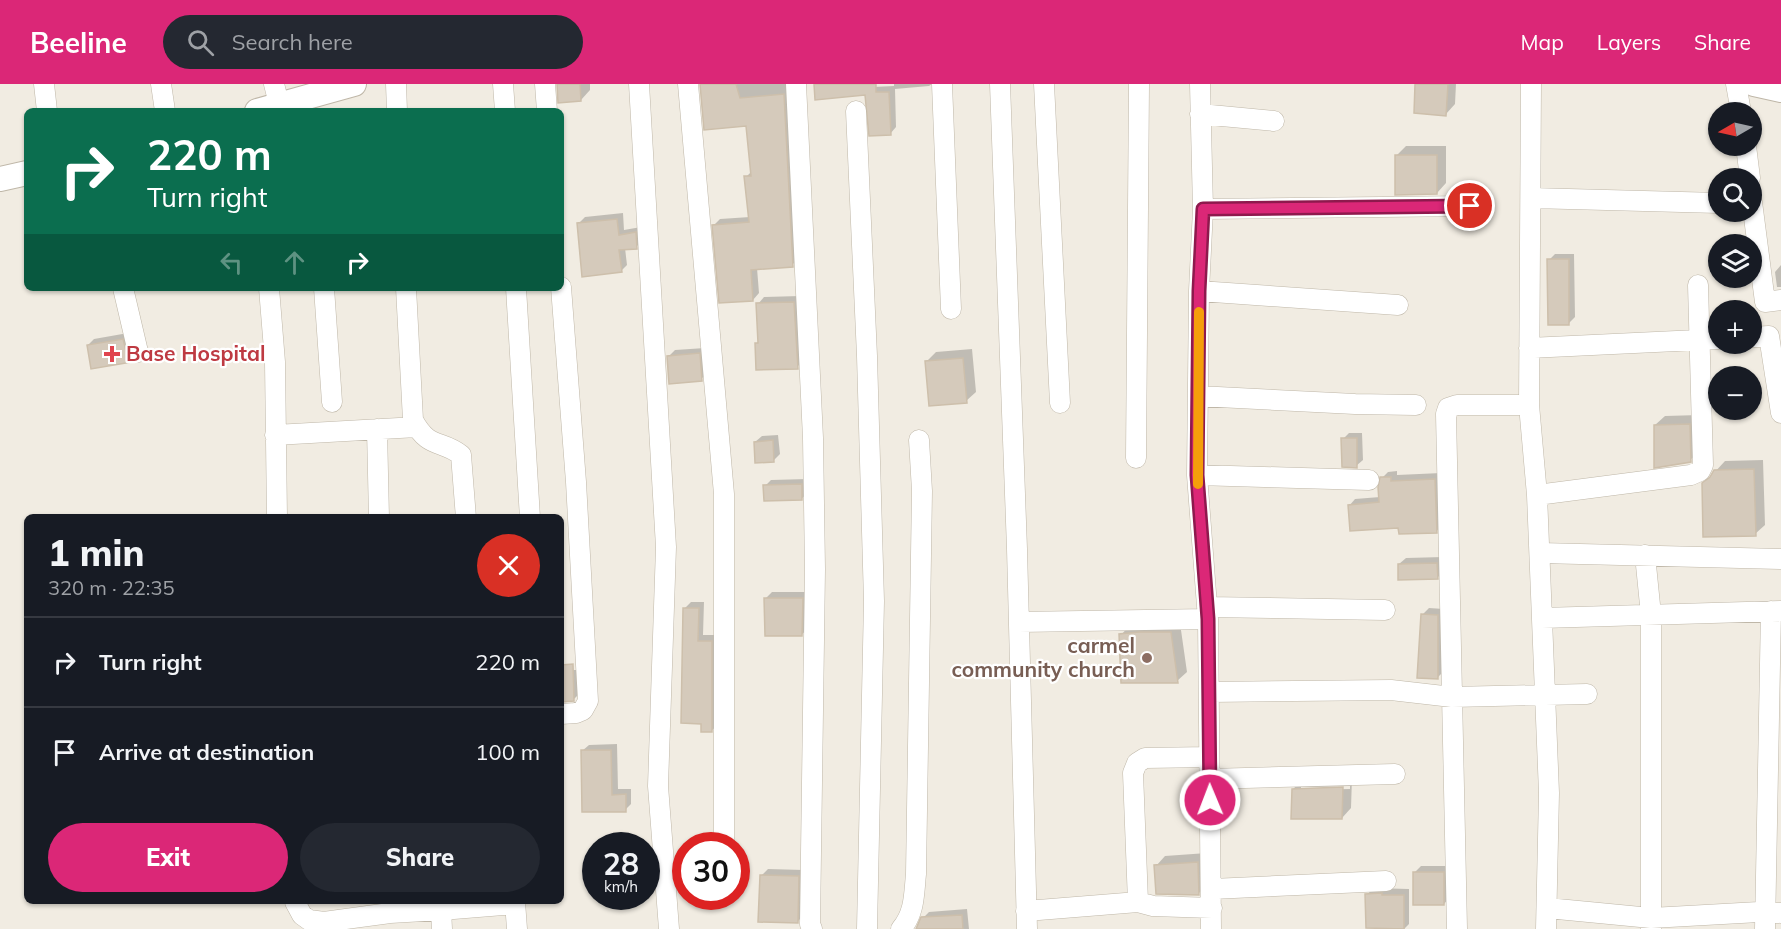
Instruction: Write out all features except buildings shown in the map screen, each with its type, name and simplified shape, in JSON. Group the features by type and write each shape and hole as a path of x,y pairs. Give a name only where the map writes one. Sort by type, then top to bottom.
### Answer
{"street":[{"path":"45,84 47,108"},
{"path":"161,84 165,108"},
{"path":"396,84 398,108"},
{"path":"503,84 505,108"},
{"path":"545,84 547,108"},
{"path":"639,84 666,547 658,786 669,929"},
{"path":"688,84 724,494 724,832"},
{"path":"796,84 813,450 815,569 810,924 812,929"},
{"path":"942,84 951,309"},
{"path":"1000,84 1019,622 1026,920 1138,902 1153,906 1386,881"},
{"path":"1044,84 1060,403"},
{"path":"1136,458 1139,84"},
{"path":"1200,84 1203,209 1199,291 1197,475 1210,693 1211,929"},
{"path":"1531,84 1529,405 1540,553 1549,793 1546,929"},
{"path":"1736,84 1739,102"},
{"path":"1754,84 1781,90"},
{"path":"270,100 311,104 347,85"},
{"path":"856,111 867,356 874,601 867,929"},
{"path":"1200,114 1274,121"},
{"path":"0,179 24,174"},
{"path":"1531,198 1708,203"},
{"path":"1203,209 1470,206"},
{"path":"1756,222 1773,301 1762,331"},
{"path":"1698,285 1708,334"},
{"path":"124,291 138,352"},
{"path":"269,291 274,362 277,514"},
{"path":"324,291 332,402"},
{"path":"406,291 413,420 429,441 461,455 466,514"},
{"path":"516,291 530,514"},
{"path":"561,291 576,482 588,701 583,710 564,714"},
{"path":"1199,291 1398,305"},
{"path":"1529,348 1708,339"},
{"path":"1762,343 1781,413"},
{"path":"1537,495 1691,475 1700,471 1703,465 1708,354"},
{"path":"1198,396 1416,405"},
{"path":"1457,929 1446,414 1448,408 1457,405 1529,405"},
{"path":"276,435 417,427"},
{"path":"377,429 379,514"},
{"path":"902,929 908,921 914,901 916,874 922,502 919,440"},
{"path":"1197,475 1369,480"},
{"path":"1540,553 1781,559"},
{"path":"1645,555 1650,615 1651,923"},
{"path":"1019,622 1207,613 1385,610"},
{"path":"1542,618 1776,611 1770,918 1651,923 1547,908"},
{"path":"1210,693 1391,690 1452,697 1587,694"},
{"path":"1138,902 1133,773 1137,763 1145,758 1209,757"},
{"path":"1209,779 1395,774"},
{"path":"296,904 302,915 309,920 317,921 390,907 442,920 462,904"},
{"path":"515,904 517,929"}],"slow traffic":[{"path":"1198,484 1199,312"}],"place":[{"name":"Base Hospital","path":"112,354"},
{"name":"carmel community church","path":"1147,658"}],"route":[{"path":"1210,800 1208,619 1197,475 1199,291 1203,209 1470,206"}]}
